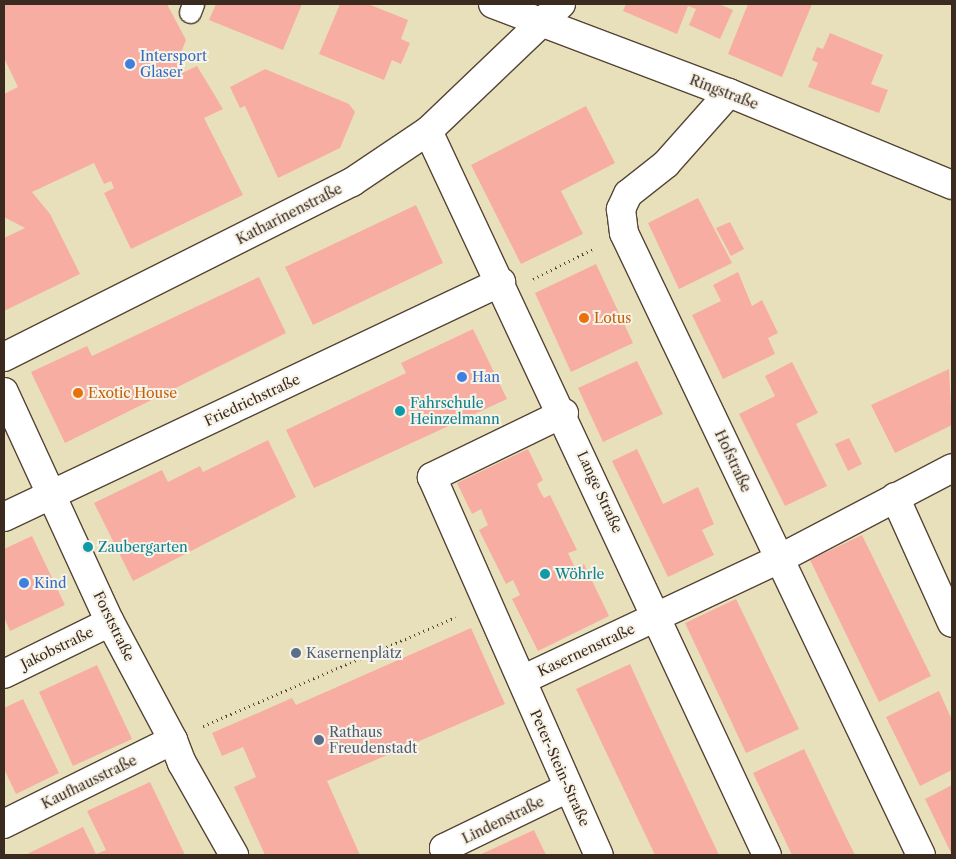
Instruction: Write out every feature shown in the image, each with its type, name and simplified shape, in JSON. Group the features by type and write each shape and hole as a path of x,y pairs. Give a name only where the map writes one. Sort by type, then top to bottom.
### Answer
{"street":[{"name":"Ringstraße","path":"493,4 729,93 952,185"},
{"name":"Katharinenstraße","path":"4,357 352,182 428,131 561,4"},
{"name":"Hofstraße","path":"729,93 666,164 628,194 621,209 624,233 921,855"},
{"name":"Lange Straße","path":"428,131 564,413 767,855"},
{"name":"Friedrichstraße","path":"4,517 504,288"},
{"name":"Forststraße","path":"4,392 53,494 110,622 173,740 182,763 234,855"},
{"name":"Kasernenstraße","path":"564,413 432,477 522,680 779,559 895,496 952,468"},
{"path":"895,496 952,623"},
{"name":"Jakobstraße","path":"4,674 110,622"},
{"name":"Peter-Stein-Straße","path":"522,680 568,788 600,855"},
{"name":"Kaufhausstraße","path":"4,824 173,740"},
{"name":"Lindenstraße","path":"440,853 568,788"}],"path":[{"path":"504,288 624,233"},
{"path":"173,740 487,604"}],"building":[{"path":"4,4 167,4 186,40 178,60 184,72 197,66 223,109 204,118 243,195 131,249 104,193 114,188 111,181 104,184 94,163 32,192 50,214 80,274 4,311 4,238 25,228 4,217 4,94 18,87 4,58"},
{"path":"216,4 302,4 283,50 209,20"},
{"path":"340,4 368,4 408,20 401,39 410,43 401,64 392,60 384,80 319,54"},
{"path":"626,4 719,4 733,10 720,39 689,25 696,9 688,6 677,34 623,11"},
{"path":"748,4 812,4 782,77 728,54"},
{"path":"830,33 883,55 871,84 888,90 879,113 808,87 818,63 812,60 817,47 823,49"},
{"path":"265,69 349,104 355,112 340,148 278,178 245,106 240,108 230,87"},
{"path":"586,106 615,163 561,191 583,234 521,264 471,165"},
{"path":"698,198 732,263 679,289 648,223"},
{"path":"416,205 443,263 313,325 285,267"},
{"path":"730,222 744,249 731,256 716,228"},
{"name":"Lotus","path":"596,264 633,343 571,372 535,293"},
{"path":"738,272 752,306 762,300 778,333 768,338 775,354 723,379 692,315 721,301 713,285"},
{"path":"259,277 286,333 65,443 31,372 87,346 92,356"},
{"path":"473,329 507,399 314,488 286,430 406,373 401,363"},
{"path":"637,361 663,414 603,442 578,388"},
{"path":"792,362 818,413 796,424 827,486 785,506 739,414 775,396 765,376"},
{"path":"949,369 952,425 895,453 871,405"},
{"path":"849,438 862,464 848,471 835,444"},
{"path":"268,440 296,497 133,581 94,503 162,470 168,482 200,466 203,472"},
{"name":"Wöhrle","path":"528,449 543,480 537,484 540,491 544,498 550,495 577,550 568,553 575,568 584,564 609,616 538,651 512,599 520,595 513,580 506,584 479,530 488,525 481,509 472,514 457,483"},
{"path":"637,449 663,504 698,487 714,524 702,530 714,555 668,577 612,461"},
{"path":"862,535 931,676 879,702 810,560"},
{"path":"32,536 65,605 10,631 4,617 4,549"},
{"path":"736,599 799,729 746,753 685,623"},
{"name":"Rathaus Freudenstadt","path":"471,628 505,704 327,781 360,855 265,855 234,787 256,777 243,747 222,756 212,733 292,698 296,705"},
{"path":"630,664 719,855 655,855 576,689"},
{"path":"97,665 132,739 73,766 39,692"},
{"path":"939,691 952,720 952,770 920,786 886,717"},
{"path":"23,699 59,773 16,794 4,769 4,708"},
{"path":"804,749 855,855 792,855 753,773"},
{"path":"150,782 185,855 25,855 83,827 96,854 106,850 87,811"},
{"path":"952,785 952,855 925,799"},
{"path":"534,830 546,855 479,855"}],"place":[{"name":"Intersport Glaser","path":"130,64"},
{"name":"Lotus","path":"584,318"},
{"name":"Han","path":"462,377"},
{"name":"Exotic House","path":"78,393"},
{"name":"Fahrschule Heinzelmann","path":"400,411"},
{"name":"Zaubergarten","path":"88,547"},
{"name":"Wöhrle","path":"545,574"},
{"name":"Kind","path":"24,583"},
{"name":"Kasernenplatz","path":"296,653"},
{"name":"Rathaus Freudenstadt","path":"319,740"}]}
